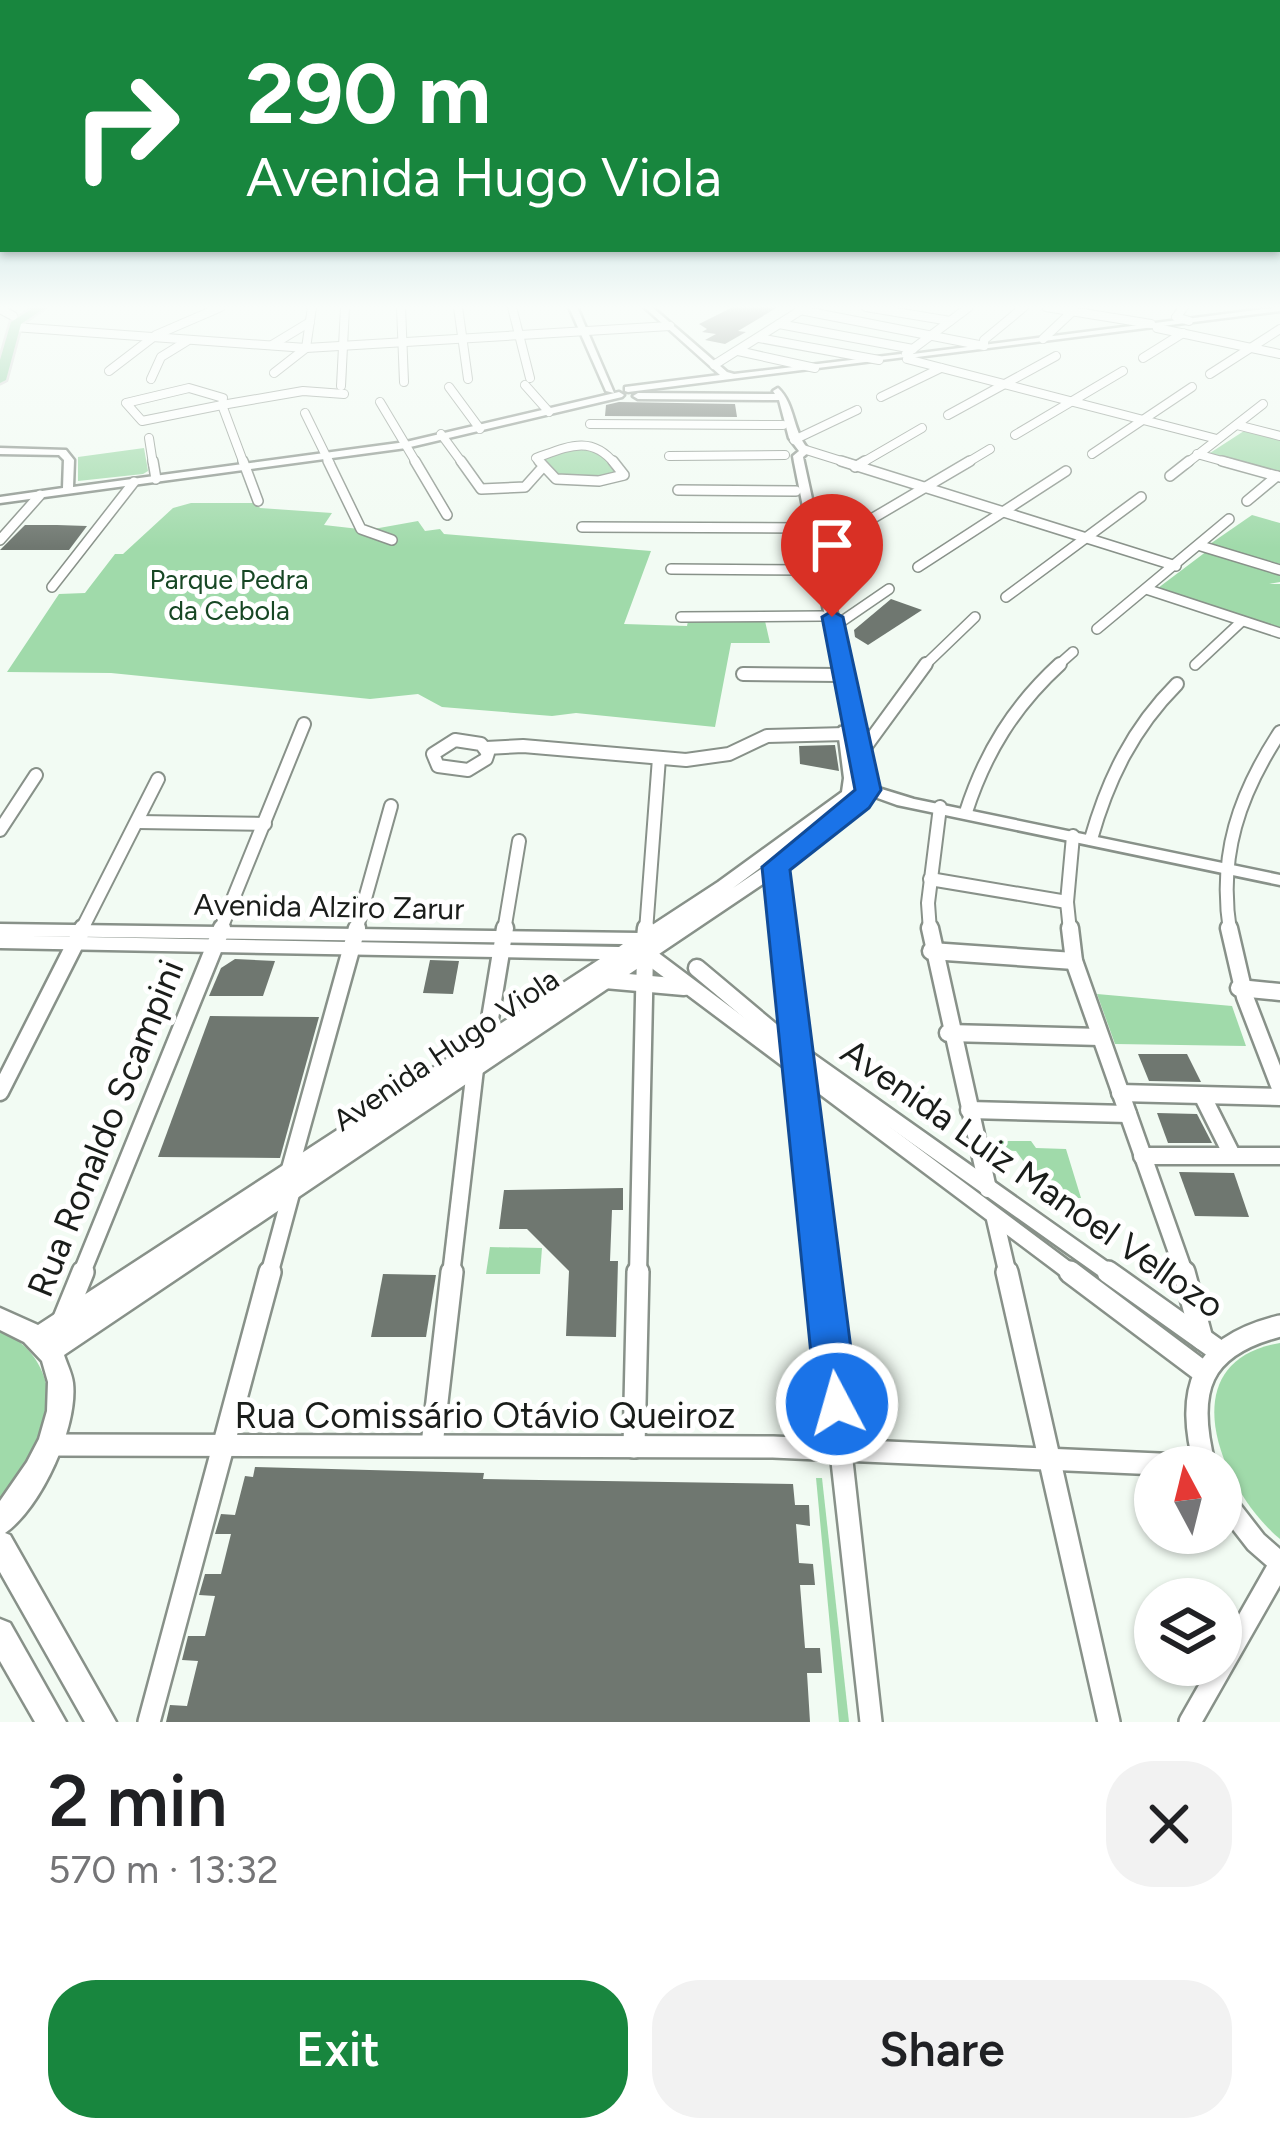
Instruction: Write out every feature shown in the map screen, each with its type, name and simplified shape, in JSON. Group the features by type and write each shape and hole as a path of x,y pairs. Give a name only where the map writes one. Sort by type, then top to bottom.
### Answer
{"street":[{"path":"195,387 126,404 146,421 224,404 343,387"},
{"path":"199,387 218,392 257,501"},
{"path":"532,387 548,410"},
{"path":"615,387 617,391"},
{"path":"650,392 672,387"},
{"path":"0,500 443,436 617,391 781,387"},
{"path":"880,398 902,387"},
{"path":"948,415 998,387"},
{"path":"1017,387 1217,439"},
{"path":"1015,434 1095,387"},
{"path":"1092,454 1191,387"},
{"path":"448,388 479,427"},
{"path":"778,389 782,425 792,451"},
{"path":"778,389 784,398 817,550 818,576"},
{"path":"380,402 447,515"},
{"path":"1170,476 1264,404"},
{"path":"792,451 857,410"},
{"path":"304,413 357,523 370,534 392,540"},
{"path":"590,424 782,425"},
{"path":"1237,425 1280,436"},
{"path":"855,467 922,428"},
{"path":"443,436 481,490 525,487 542,468"},
{"path":"149,438 156,476"},
{"path":"583,443 607,452 624,475 564,481 542,468 536,458 540,452 583,443"},
{"path":"817,550 991,449"},
{"path":"669,456 759,456 792,451 820,455 1176,566"},
{"path":"0,454 67,455 68,487"},
{"path":"1197,454 1278,476"},
{"path":"918,567 1066,470"},
{"path":"0,500 156,476"},
{"path":"1246,501 1278,476"},
{"path":"52,587 134,482"},
{"path":"677,490 801,493"},
{"path":"801,493 803,528 843,675 852,778 859,796"},
{"path":"0,540 40,495"},
{"path":"1006,597 1141,497"},
{"path":"1097,629 1229,519"},
{"path":"582,527 803,528"},
{"path":"360,545 370,534"},
{"path":"1201,546 1280,570"},
{"path":"671,569 818,576"},
{"path":"681,617 830,620 854,615 889,589"},
{"path":"1146,589 1280,633"},
{"path":"861,753 916,674 975,617"},
{"path":"1195,665 1242,621"},
{"path":"966,812 988,747 1032,690 1072,652"},
{"path":"743,674 843,675"},
{"path":"1177,684 1126,743 1082,838 1067,902 1074,961 1211,1345 1195,1427 1200,1446"},
{"path":"486,748 523,746 710,758 783,734 850,731 888,712"},
{"name":"Rua Ronaldo Scampini","path":"63,1320 304,724"},
{"path":"850,731 861,753 859,796"},
{"path":"1120,1093 1203,1096 1278,1082 1239,988 1224,916 1223,868 1238,800 1280,732"},
{"path":"634,1447 642,980 659,758"},
{"path":"0,830 36,776"},
{"path":"0,1092 158,779"},
{"path":"859,796 966,812 1280,880"},
{"name":"Avenida Hugo Viola","path":"47,1346 63,1320 475,1069 648,946 776,867 859,796"},
{"name":"Avenida Hugo Viola","path":"47,1346 618,952 648,946 672,919 859,796"},
{"path":"149,1722 391,806"},
{"path":"940,807 930,879 931,951 988,1189"},
{"path":"138,822 265,824"},
{"path":"486,1043 519,841"},
{"path":"776,867 872,1722"},
{"path":"930,879 1067,902"},
{"path":"650,905 672,919"},
{"name":"Avenida Alziro Zarur","path":"0,930 76,937"},
{"name":"Avenida Alziro Zarur","path":"0,942 76,937 352,940 618,952"},
{"name":"Avenida Alziro Zarur","path":"499,945 648,946"},
{"name":"Avenida Luiz Manoel Vellozo","path":"648,946 690,989"},
{"path":"931,951 1074,961"},
{"name":"Avenida Luiz Manoel Vellozo","path":"697,968 740,1015 995,1219 1203,1372"},
{"name":"Avenida Luiz Manoel Vellozo","path":"600,981 642,980 690,989 740,1015"},
{"path":"1239,988 1280,992"},
{"path":"948,1033 1100,1036"},
{"name":"Avenida Luiz Manoel Vellozo","path":"798,1061 1211,1345"},
{"path":"432,1444 475,1069"},
{"path":"1203,1096 1232,1155"},
{"path":"969,1110 1129,1114"},
{"path":"1142,1156 1280,1156"},
{"path":"995,1219 1108,1722"},
{"path":"1147,1302 1172,1304 1189,1288"},
{"path":"0,1318 47,1346 60,1378 61,1410 53,1445 38,1474 0,1522"},
{"path":"1211,1345 1280,1326"},
{"name":"Rua Comissário Otávio Queiroz","path":"53,1445 432,1444 1048,1454 1134,1461"},
{"path":"1190,1722 1280,1564 1242,1523"},
{"path":"0,1545 101,1722"},
{"path":"0,1633 51,1722"}],"green space":[{"path":"1247,429 1280,437 1280,473 1210,453"},
{"path":"579,443 598,448 621,475 556,479 540,455"},
{"path":"144,448 148,471 143,474 78,481 78,457"},
{"name":"Parque Pedra da Cebola","path":"191,503 256,503 260,508 332,513 324,525 368,530 418,521 425,531 440,529 444,534 651,551 624,624 765,621 770,643 731,643 715,727 576,713 552,716 442,707 418,694 370,699 111,673 7,672 59,594 85,593 115,554 123,554 173,508"},
{"path":"1252,515 1280,523 1280,564 1210,544"},
{"path":"1207,551 1280,573 1280,582 1269,584 1280,584 1280,629 1158,588"},
{"path":"1097,994 1232,1006 1246,1046 1115,1044"},
{"path":"996,1141 1031,1141 1036,1148 1066,1149 1081,1198 1050,1198 1016,1151 998,1150"},
{"path":"490,1247 542,1248 540,1274 486,1274"},
{"path":"0,1332 28,1349 37,1362 49,1409 37,1451 0,1506"},
{"path":"1280,1343 1280,1539 1242,1494 1242,1446 1221,1446 1216,1430 1215,1401 1224,1375 1245,1355"},
{"path":"816,1478 822,1478 849,1722 839,1722"}],"building":[{"path":"735,404 737,417 605,416 606,405"},
{"path":"25,525 87,526 69,550 0,550"},
{"path":"891,599 922,610 868,645 855,637 854,630"},
{"path":"835,745 839,771 800,764 799,746"},
{"path":"235,959 275,961 263,996 209,996 221,968"},
{"path":"430,960 459,961 453,994 423,993"},
{"path":"210,1016 319,1017 280,1158 158,1157"},
{"path":"1138,1054 1187,1054 1201,1082 1149,1081"},
{"path":"1157,1113 1197,1114 1212,1143 1168,1143"},
{"path":"1179,1172 1234,1173 1249,1217 1195,1216"},
{"path":"623,1188 623,1210 612,1210 610,1261 618,1261 616,1337 566,1336 569,1271 527,1229 499,1229 504,1190"},
{"path":"383,1274 436,1275 426,1337 371,1337"},
{"path":"255,1467 484,1473 483,1479 793,1484 795,1505 809,1505 810,1526 796,1524 799,1563 813,1564 815,1585 800,1585 805,1648 820,1648 822,1673 807,1673 810,1722 166,1722 170,1705 187,1706 198,1661 182,1660 188,1636 205,1636 215,1596 199,1595 205,1574 221,1574 231,1534 215,1534 221,1514 235,1515 245,1476 253,1477"}],"route":[{"path":"832,617 848,675 868,790 860,803 776,867 837,1404"}]}
